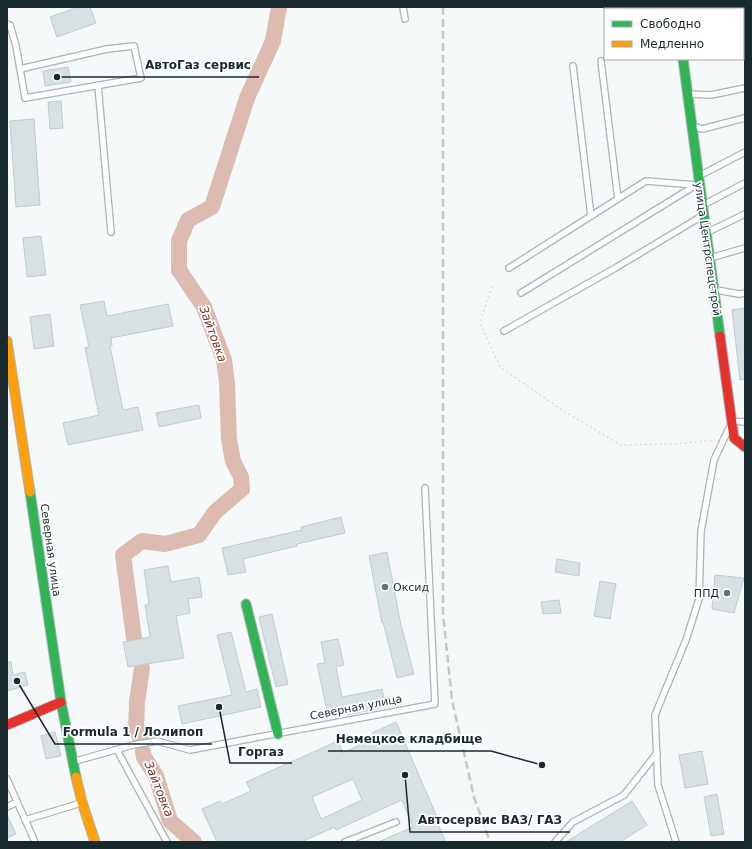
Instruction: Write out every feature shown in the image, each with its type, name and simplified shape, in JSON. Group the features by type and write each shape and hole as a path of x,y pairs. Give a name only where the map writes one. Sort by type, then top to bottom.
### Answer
{"street":[{"name":"улица Центрспецстрой","path":"683,60 698,182 710,258 731,421 734,438 745,447"},
{"name":"Северная улица","path":"7,341 17,399 61,702 72,762 94,842"},
{"path":"7,402 17,399"},
{"path":"246,604 278,734"},
{"path":"7,725 61,702"}],"lane":[{"path":"403,7 404,19"},
{"path":"7,24 10,25 16,46 25,98 141,78 134,46 107,48 20,69"},
{"path":"601,60 618,198"},
{"path":"573,66 591,216"},
{"path":"98,85 111,232"},
{"path":"688,94 710,95 745,88"},
{"path":"692,125 702,129 745,118"},
{"path":"521,292 745,152"},
{"path":"509,268 646,181 698,182"},
{"path":"504,331 617,267 745,183"},
{"path":"706,233 745,214"},
{"path":"710,258 745,248"},
{"path":"714,289 739,294 745,293"},
{"path":"676,842 658,785 655,715 686,640 699,599 701,531 714,460 731,421 745,422"},
{"name":"Северная улица","path":"72,762 157,741 190,750 435,704 425,488"},
{"path":"117,750 167,842"},
{"path":"556,842 573,822 624,795 656,753"},
{"path":"7,779 35,842"},
{"path":"7,807 17,802"},
{"path":"25,820 82,802"},
{"path":"345,842 396,822"}],"path":[{"path":"492,286 480,322 500,367 562,410 621,445 676,444 723,439"}],"building":[{"path":"79,7 90,7 96,23 57,37 50,17"},
{"path":"68,67 71,82 45,86 43,71"},
{"path":"61,101 63,128 50,129 48,102"},
{"path":"34,119 40,205 16,207 10,121"},
{"path":"41,236 46,275 27,277 23,238"},
{"path":"104,301 107,316 168,304 173,326 111,338 112,346 110,346 123,410 138,407 143,430 68,445 63,423 99,415 85,348 89,347 80,305"},
{"path":"745,308 745,379 740,380 732,310"},
{"path":"50,314 54,346 34,349 30,317"},
{"path":"199,405 201,418 159,427 156,413"},
{"path":"341,517 345,533 243,559 246,572 228,575 222,548 302,530 301,527"},
{"path":"387,552 401,625 414,674 397,678 383,622 382,623 369,556"},
{"path":"557,559 580,563 579,576 555,572"},
{"path":"168,566 171,582 199,577 202,597 188,599 190,613 176,616 184,658 128,667 123,642 150,637 145,605 149,604 144,570"},
{"name":"ППД","path":"715,575 744,578 734,613 712,609"},
{"path":"600,581 616,584 610,619 594,616"},
{"path":"559,600 561,613 543,614 541,602"},
{"path":"272,614 288,684 276,687 259,617"},
{"path":"231,632 246,692 257,689 261,707 182,724 178,706 232,695 217,635"},
{"path":"338,639 344,665 336,667 342,697 382,689 386,707 346,715 345,712 328,716 317,664 325,663 321,642"},
{"path":"7,662 11,662 13,675 25,672 28,685 7,691"},
{"path":"396,722 437,817 435,818 446,842 378,842 413,827 402,800 336,830 335,827 301,842 217,842 202,809 220,801 222,804 251,791 246,782 338,741 343,753 374,738 372,733","holes":["353,779 362,800 321,819 312,797"]},
{"path":"55,732 61,756 46,759 41,736"},
{"path":"702,751 708,784 685,788 679,755"},
{"path":"717,794 724,834 711,836 704,797"},
{"path":"632,801 647,825 620,842 566,842"},
{"path":"7,815 16,834 7,838"}],"waterway":[{"name":"Зайтовка","path":"134,638 123,555 142,541 165,544 199,535 215,512 242,489 241,477 233,461 229,439 227,383 224,360 204,307 179,270 179,241 188,220 212,207 247,98 273,41 279,7"},
{"name":"Зайтовка","path":"142,668 137,702 136,729 142,741"},
{"name":"Зайтовка","path":"143,752 144,757 156,776 170,821 194,842"}],"railway":[{"path":"443,7 443,614 452,700 474,797 490,842"}],"traffic: fast":[{"path":"683,60 720,336"},
{"path":"30,492 61,702 76,777"},
{"path":"246,604 278,734"}],"traffic: slow":[{"path":"7,341 30,492"},
{"path":"76,777 82,802 95,842"}],"traffic: jam":[{"path":"720,336 734,438 745,447"},
{"path":"7,725 61,702"}],"place":[{"name":"АвтоГаз сервис","path":"57,77"},
{"name":"Оксид","path":"385,587"},
{"name":"ППД","path":"727,593"},
{"name":"Formula 1 / Лолипоп","path":"17,681"},
{"name":"Горгаз","path":"219,707"},
{"name":"Немецкое кладбище","path":"542,765"},
{"name":"Автосервис ВАЗ/ ГАЗ","path":"405,775"}]}
